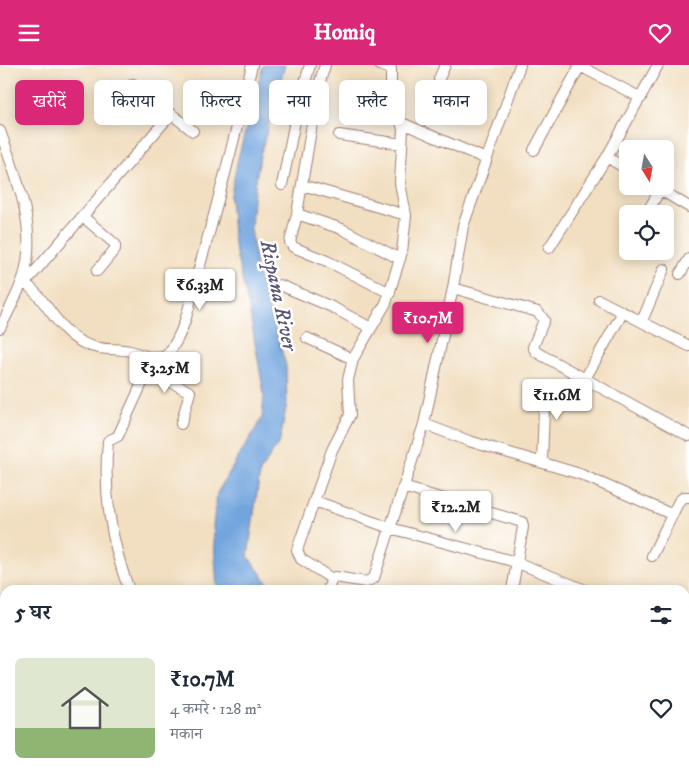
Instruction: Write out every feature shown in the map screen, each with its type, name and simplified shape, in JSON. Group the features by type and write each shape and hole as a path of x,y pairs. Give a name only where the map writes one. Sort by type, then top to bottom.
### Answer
{"street":[{"path":"24,282 36,292 60,327 83,343 98,349 126,350 152,360 162,358 171,349 187,311 229,161 252,65"},
{"path":"282,185 298,106 310,65"},
{"path":"325,65 318,88 297,214 290,242 291,246 327,261 390,293"},
{"path":"380,65 390,69 390,80"},
{"path":"439,79 445,65"},
{"path":"402,125 400,183 406,215 400,259 390,293 353,359 348,380 350,415 332,450 315,501 303,529 298,553 301,559 332,579 339,577 366,582 372,580 424,424 453,288 461,234 520,65"},
{"path":"534,150 579,65 641,98"},
{"path":"549,248 607,157 658,65"},
{"path":"173,116 193,131"},
{"path":"405,124 486,159"},
{"path":"0,328 24,282 161,125"},
{"path":"0,131 27,224 28,260 24,282"},
{"path":"339,135 402,144"},
{"path":"607,157 619,164"},
{"path":"302,185 406,215"},
{"path":"669,195 689,207"},
{"path":"297,214 342,229 400,259"},
{"path":"82,216 116,244 115,249 97,271"},
{"path":"680,274 689,259"},
{"path":"642,321 664,269"},
{"path":"280,285 332,307 370,328"},
{"path":"453,288 538,312 544,320 534,349 686,435 689,423"},
{"path":"599,300 688,344"},
{"path":"586,377 623,312"},
{"path":"307,338 353,359"},
{"path":"152,360 163,378 190,392 181,424"},
{"path":"127,585 117,559 110,525 108,442 118,436 152,360"},
{"path":"532,397 543,405 544,409 542,461"},
{"path":"424,424 488,447 542,461 616,489 671,514"},
{"path":"403,487 520,521 523,527 513,585"},
{"path":"652,556 671,514 682,498 689,497"},
{"path":"315,501 390,528 516,562 573,585"},
{"path":"330,585 332,579"}],"water":[{"path":"263,65 285,65 281,80 269,80 269,123 260,156 253,199 251,228 256,267 286,365 287,403 280,441 260,472 248,556 269,585 217,585 213,525 217,493 262,418 264,395 249,308 234,245 230,199 247,125 259,125 259,80"}],"water label":[{"name":"Rispana River","path":"279,295"}]}
